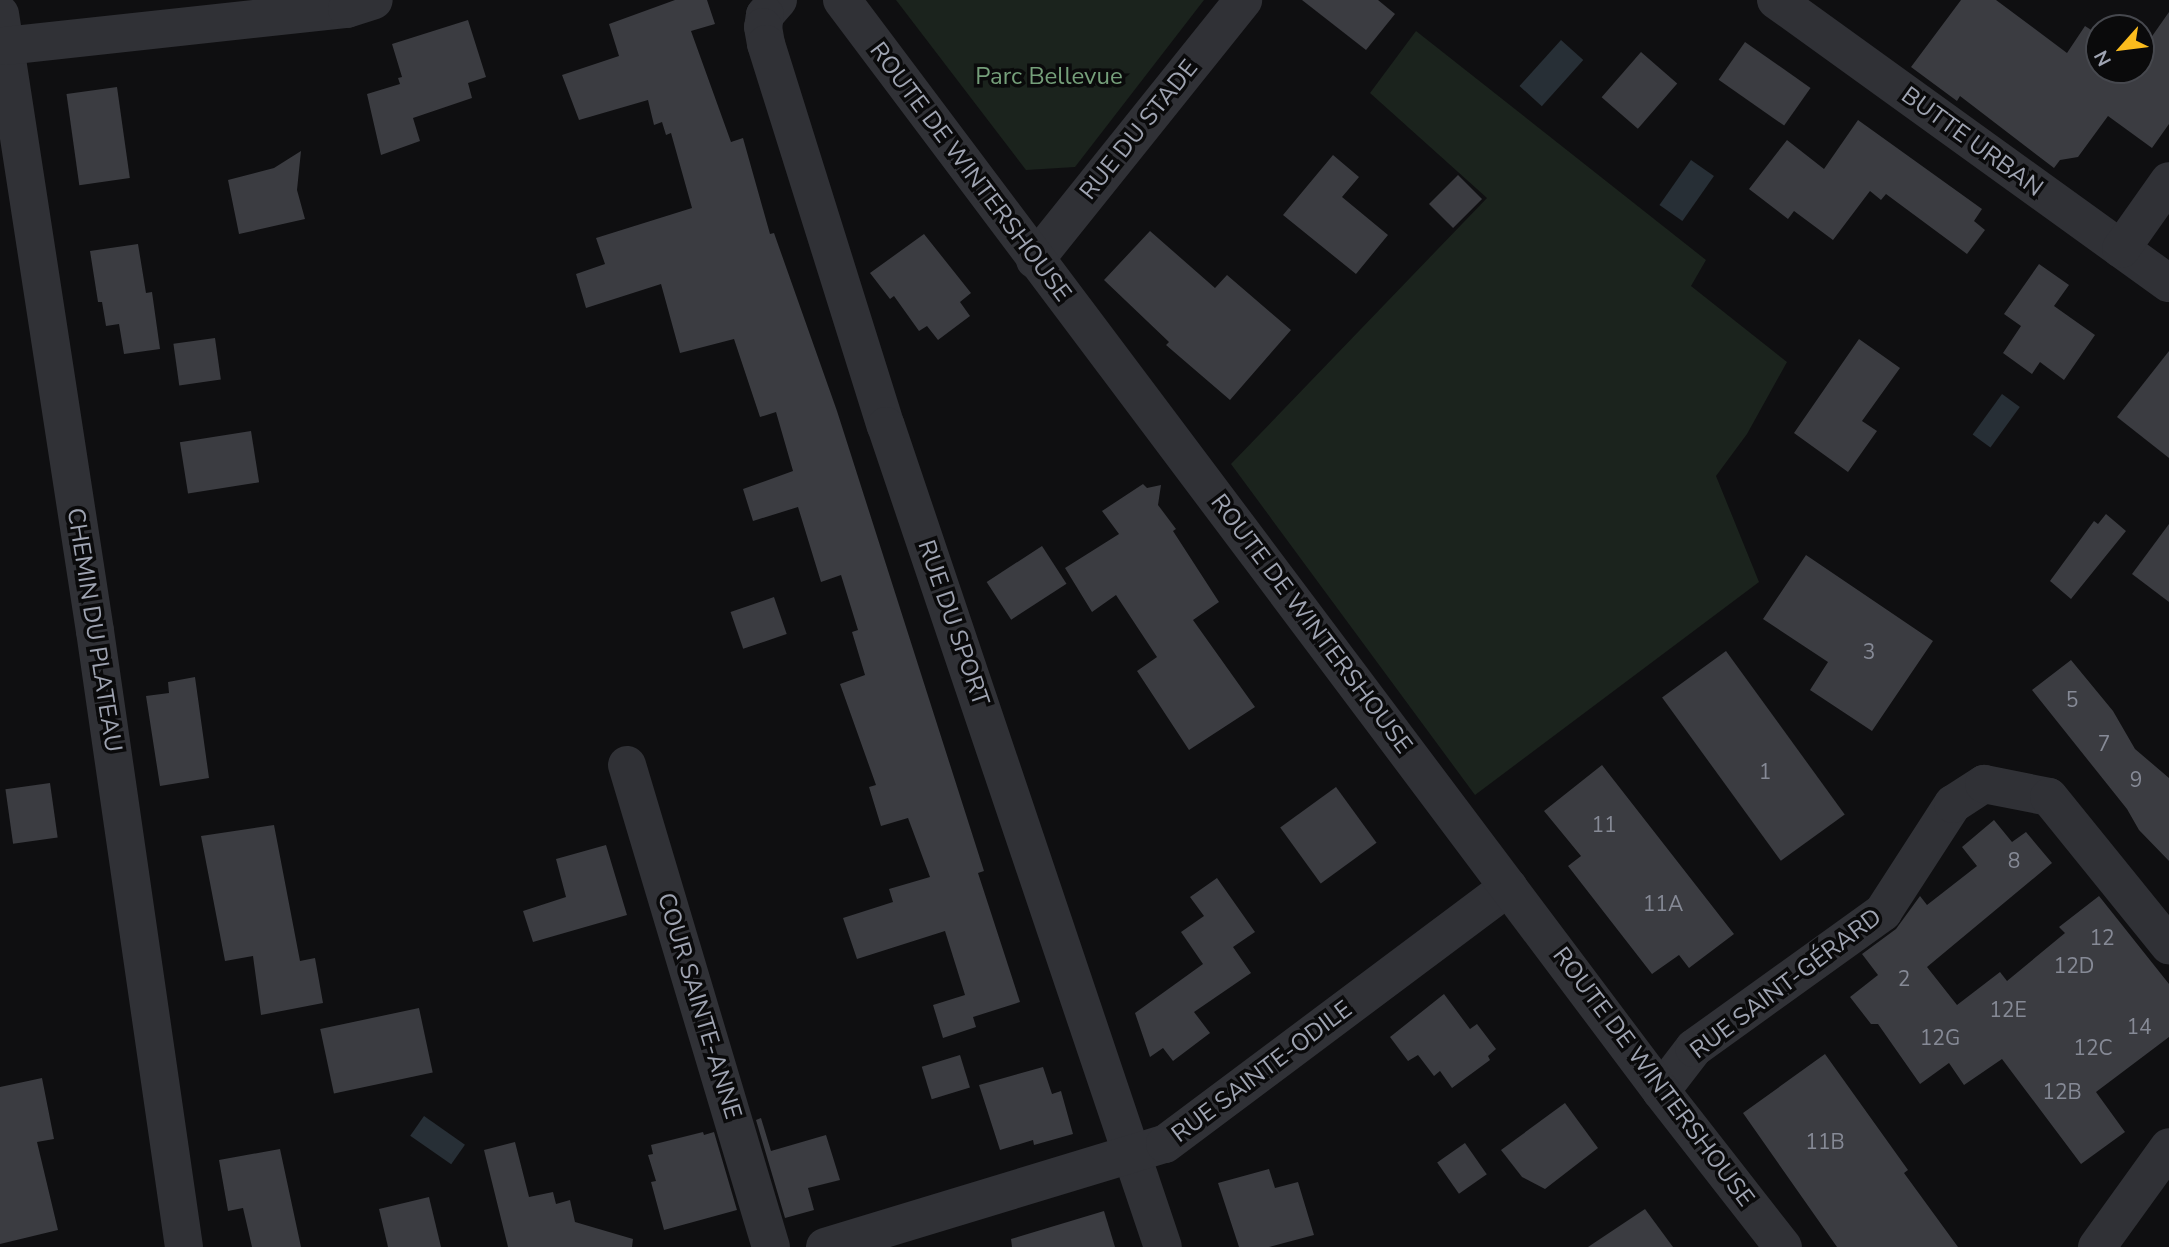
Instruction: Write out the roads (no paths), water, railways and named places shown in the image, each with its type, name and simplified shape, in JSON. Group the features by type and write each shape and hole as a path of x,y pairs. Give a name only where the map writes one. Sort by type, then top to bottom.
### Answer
{"street":[{"path":"2,30 347,9 374,0"},
{"name":"RUE DU SPORT","path":"778,0 765,15 763,27 766,44 891,439 1163,1247"},
{"name":"ROUTE DE WINTERSHOUSE","path":"842,0 1661,1091 1783,1247"},
{"name":"RUE DU STADE","path":"1035,260 1243,0"},
{"name":"BUTTE URBAN","path":"1776,0 2169,283"},
{"name":"CHEMIN DU PLATEAU","path":"2,30 95,631 184,1247"},
{"path":"2121,249 2169,181"},
{"name":"COUR SAINTE-ANNE","path":"627,765 771,1247"},
{"name":"RUE SAINT-GÉRARD","path":"1661,1091 1694,1048 1883,912 1953,804 1984,784 2049,797 2169,945"},
{"name":"RUE SAINTE-ODILE","path":"825,1247 1166,1144 1509,887"},
{"path":"2097,1247 2169,1147"}],"park label":[{"name":"Parc Bellevue","path":"1049,77"}]}
